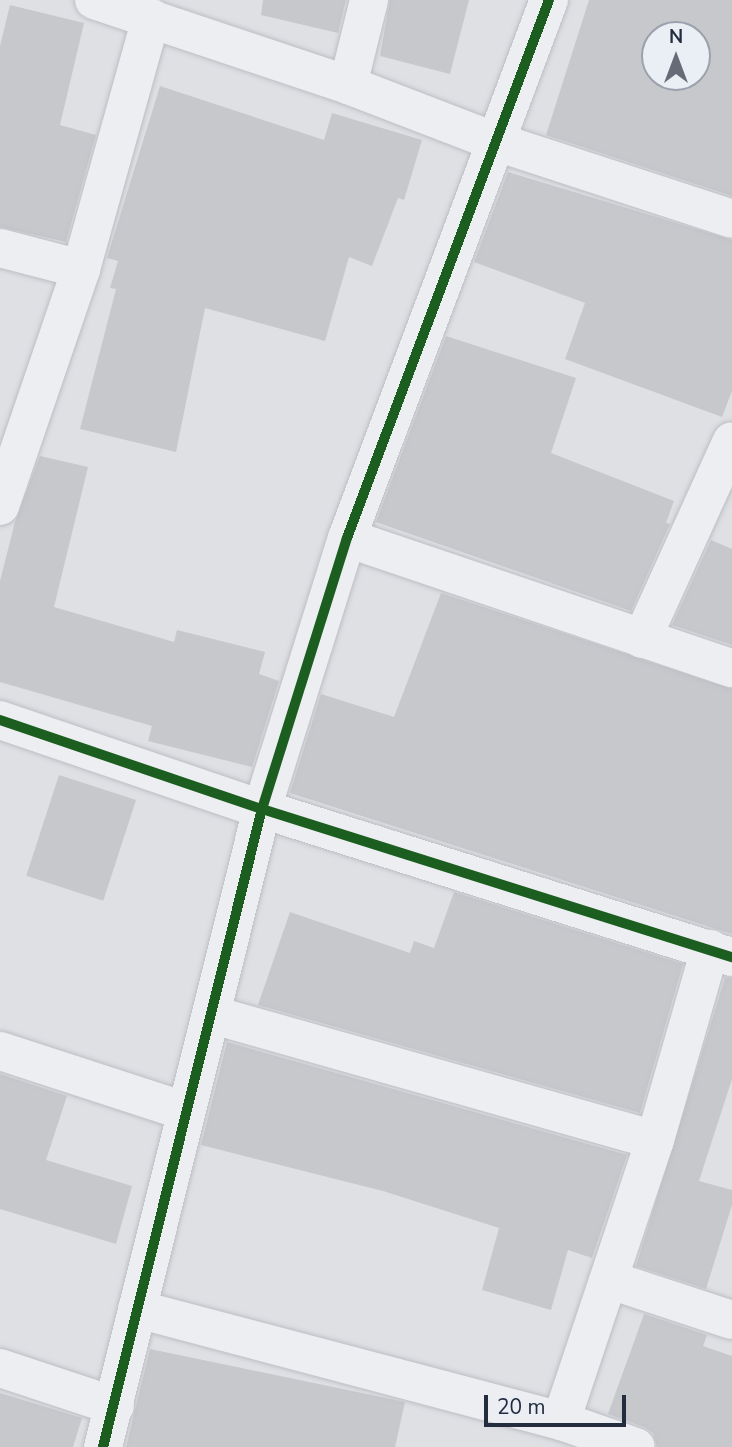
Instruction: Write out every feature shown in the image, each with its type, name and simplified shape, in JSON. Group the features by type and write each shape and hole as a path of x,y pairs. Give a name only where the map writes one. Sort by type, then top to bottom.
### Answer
{"street":[{"path":"94,0 348,85 494,141 732,219"},
{"path":"348,85 369,0"},
{"path":"103,1447 185,1111 213,1015 262,809 347,538 549,0"},
{"path":"0,506 81,269 151,18"},
{"path":"0,248 81,269"},
{"path":"642,639 732,441"},
{"path":"347,538 732,668"},
{"path":"0,720 262,809 721,953 561,1421"},
{"path":"213,1015 655,1140"},
{"path":"0,1051 185,1111"},
{"path":"610,1280 732,1320"},
{"path":"137,1309 561,1421 636,1447"},
{"path":"0,1368 115,1406"}],"building":[{"path":"263,0 346,0 338,33 261,15"},
{"path":"390,0 469,0 450,74 380,56"},
{"path":"589,0 732,0 732,196 546,135"},
{"path":"10,5 84,23 60,125 96,135 66,242 0,227 0,46"},
{"path":"160,86 324,140 332,113 422,140 404,200 398,198 372,266 349,257 325,341 205,308 176,452 80,429 116,289 110,288 118,261 107,258"},
{"path":"508,172 732,240 732,391 722,417 565,359 585,303 474,262"},
{"path":"446,336 576,378 551,453 674,501 666,523 670,524 631,611 376,522"},
{"path":"40,456 88,467 54,607 174,642 177,630 265,652 259,674 279,681 252,767 148,741 152,726 0,682 0,581 15,522"},
{"path":"711,540 732,549 732,645 672,625"},
{"path":"441,593 732,689 732,934 290,793 321,694 394,717"},
{"path":"59,775 136,800 103,901 26,876"},
{"path":"454,892 683,964 640,1113 258,1005 290,912 410,953 414,941 434,948"},
{"path":"725,978 732,978 732,1079 699,1181 732,1190 732,1205 706,1289 636,1266"},
{"path":"227,1042 627,1155 592,1258 568,1250 551,1310 482,1290 499,1228 383,1191 201,1145"},
{"path":"0,1074 67,1096 46,1160 132,1186 116,1244 0,1209"},
{"path":"644,1314 707,1335 703,1346 732,1356 732,1447 657,1447 653,1433 608,1414"},
{"path":"150,1349 405,1402 395,1447 126,1447"},
{"path":"0,1393 82,1418 73,1447 0,1447"}],"cycle path":[{"path":"103,1447 262,809 347,538 549,0"},
{"path":"0,720 262,809 732,957"}]}
